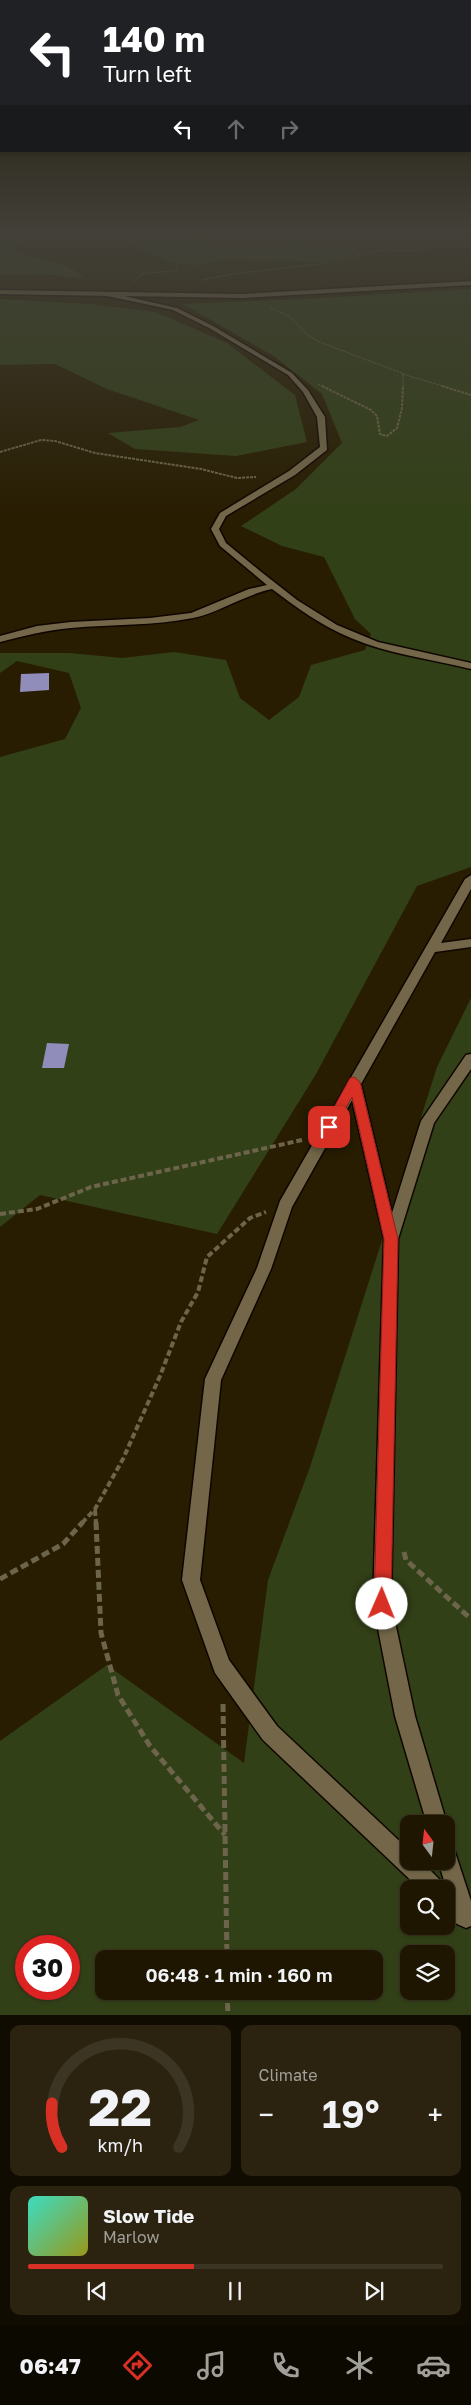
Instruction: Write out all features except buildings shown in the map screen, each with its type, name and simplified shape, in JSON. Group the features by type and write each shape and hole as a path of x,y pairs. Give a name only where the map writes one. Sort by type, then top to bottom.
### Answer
{"street":[{"path":"213,328 290,374 295,379 306,391 321,417 324,448 278,482 223,515 215,529 223,544 303,609 374,643 443,656 471,666"},
{"path":"0,639 37,629 72,625 150,621 193,615 252,591 276,586"},
{"path":"425,1880 270,1733 222,1666 191,1580 213,1379 264,1269 285,1205 354,1082 434,948 471,879"},
{"path":"434,948 471,943"},
{"path":"391,1239 428,1121 471,1059"},
{"path":"354,1082 391,1239 382,1604 405,1716 434,1815"},
{"path":"452,1870 468,1920"},
{"path":"455,1908 468,1920"}],"path":[{"path":"301,328 317,341 403,373 471,395"},
{"path":"295,379 314,382 364,405 377,416 380,434 388,436 397,428 402,408 403,373"},
{"path":"0,452 34,442 56,441 95,454 201,469 236,478 256,477 278,482"},
{"path":"0,1214 37,1209 90,1187 300,1140 320,1142"},
{"path":"0,1579 63,1544 95,1510 123,1459 160,1376 181,1322 198,1292 207,1257 250,1218 285,1205"},
{"path":"95,1510 101,1633 118,1695 150,1746 225,1835"},
{"path":"404,1550 406,1560 471,1619"},
{"path":"222,1666 227,1950"},
{"path":"227,2000 228,2015"}],"green space":[{"path":"0,328 193,328 227,343 295,395 307,442 236,456 135,449 108,433 180,427 199,420 107,389 55,364 0,365"},
{"path":"225,328 471,328 471,867 417,886 316,1074 217,1234 40,1195 0,1227 0,757 65,739 81,708 69,673 17,661 0,673 0,653 69,653 122,658 174,652 226,660 240,698 269,720 299,697 311,665 365,650 371,634 355,619 324,557 282,546 241,526 296,489 342,443 322,394 275,357"},
{"path":"471,998 471,2015 0,2015 0,1741 107,1665 244,1763 268,1580 310,1467 437,1067"}],"route":[{"path":"329,1127 354,1082 391,1239 382,1604"}]}
